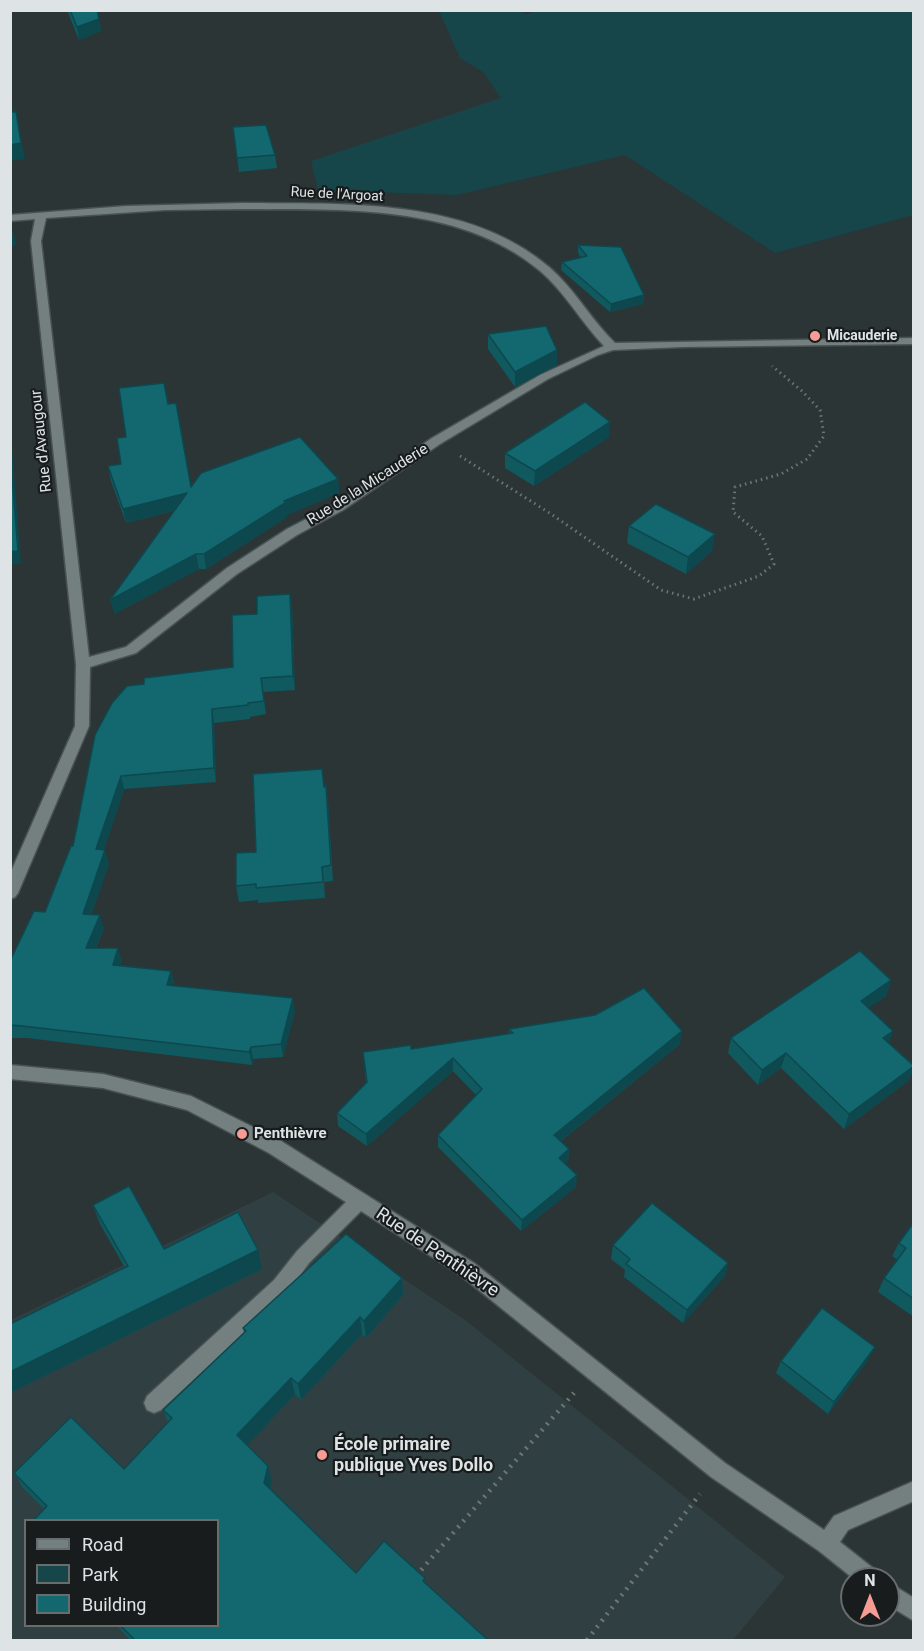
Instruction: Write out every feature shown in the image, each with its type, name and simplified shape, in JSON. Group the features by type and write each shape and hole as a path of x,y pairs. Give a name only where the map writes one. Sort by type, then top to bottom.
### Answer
{"street":[{"name":"Rue de l'Argoat","path":"11,218 148,207 262,206 369,210 436,218 480,230 513,247 548,272 612,347"},
{"name":"Rue d'Avaugour","path":"41,215 36,241 82,664"},
{"name":"Rue de la Micauderie","path":"82,664 131,650 232,572 292,532 339,507 436,441 544,377 594,353 612,347 914,341"},
{"path":"10,893 82,726 82,664"},
{"name":"Rue de Penthièvre","path":"10,1072 103,1081 191,1103 275,1147 467,1269 718,1470 856,1567"},
{"path":"154,1403 281,1286 303,1257 359,1201"},
{"path":"826,1544 841,1523 914,1491"},
{"path":"900,1601 914,1611"}],"path":[{"path":"436,441 551,514 661,590 694,599 759,576 774,564 762,536 733,512 735,487 782,474 807,459 824,435 820,410 802,391 757,354 752,343"},
{"path":"413,1580 594,1370"},
{"path":"587,1641 718,1470"}],"shaded area":[{"name":"École primaire publique Yves Dollo","path":"273,1192 465,1320 785,1577 733,1640 11,1640 11,1320"}],"green space":[{"path":"540,10 913,11 913,215 775,253 625,155 457,195 318,190 311,161 501,98 483,72 460,58 439,11 519,11 527,14"}],"building":[{"path":"70,10 97,10 99,19 77,27"},
{"path":"10,101 12,112 16,112 21,143 10,145"},
{"path":"266,125 275,155 237,158 233,127"},
{"path":"578,245 621,247 644,295 611,304 562,262 587,256"},
{"path":"546,326 557,350 515,372 488,334"},
{"path":"164,383 168,404 176,403 191,487 201,473 300,437 338,479 284,501 285,503 204,554 196,554 110,600 187,493 123,509 108,466 121,464 117,438 126,437 119,388"},
{"path":"585,402 610,422 535,471 505,453"},
{"path":"10,452 18,551 10,552"},
{"path":"656,504 715,534 688,557 629,526"},
{"path":"290,594 293,676 261,678 264,701 212,709 214,768 121,776 96,849 105,850 83,914 100,915 86,948 118,948 113,965 171,971 167,985 293,998 281,1044 251,1047 249,1052 10,1025 10,961 34,911 45,912 71,846 73,846 95,735 112,703 127,686 144,684 144,678 233,667 232,615 257,614 257,596"},
{"path":"322,769 324,787 326,786 331,865 322,867 323,882 256,888 256,884 236,886 236,853 256,852 253,774"},
{"path":"860,951 891,980 861,1001 893,1031 883,1038 914,1066 849,1114 786,1053 762,1070 731,1038"},
{"path":"644,988 682,1031 554,1135 569,1149 559,1158 577,1175 522,1220 438,1135 482,1089 453,1058 366,1134 337,1113 367,1082 363,1052 411,1045 411,1049 513,1033 509,1029 595,1015"},
{"path":"129,1186 164,1249 238,1212 258,1250 10,1372 10,1324 128,1266 93,1205"},
{"path":"652,1203 728,1263 687,1310 626,1264 630,1259 613,1245"},
{"path":"914,1222 914,1299 884,1278 906,1248 899,1243"},
{"path":"346,1234 402,1278 364,1321 360,1317 298,1384 291,1378 237,1435 268,1466 264,1483 356,1573 384,1541 425,1578 423,1581 489,1641 136,1641 122,1627 219,1627 219,1519 35,1519 47,1506 14,1473 71,1417 124,1469 172,1418 163,1410 246,1331 243,1328"},
{"path":"822,1308 875,1347 834,1402 781,1361"}],"place":[{"name":"Micauderie","path":"815,336"},
{"name":"Penthièvre","path":"242,1134"},
{"name":"École primaire publique Yves Dollo","path":"322,1455"}]}
